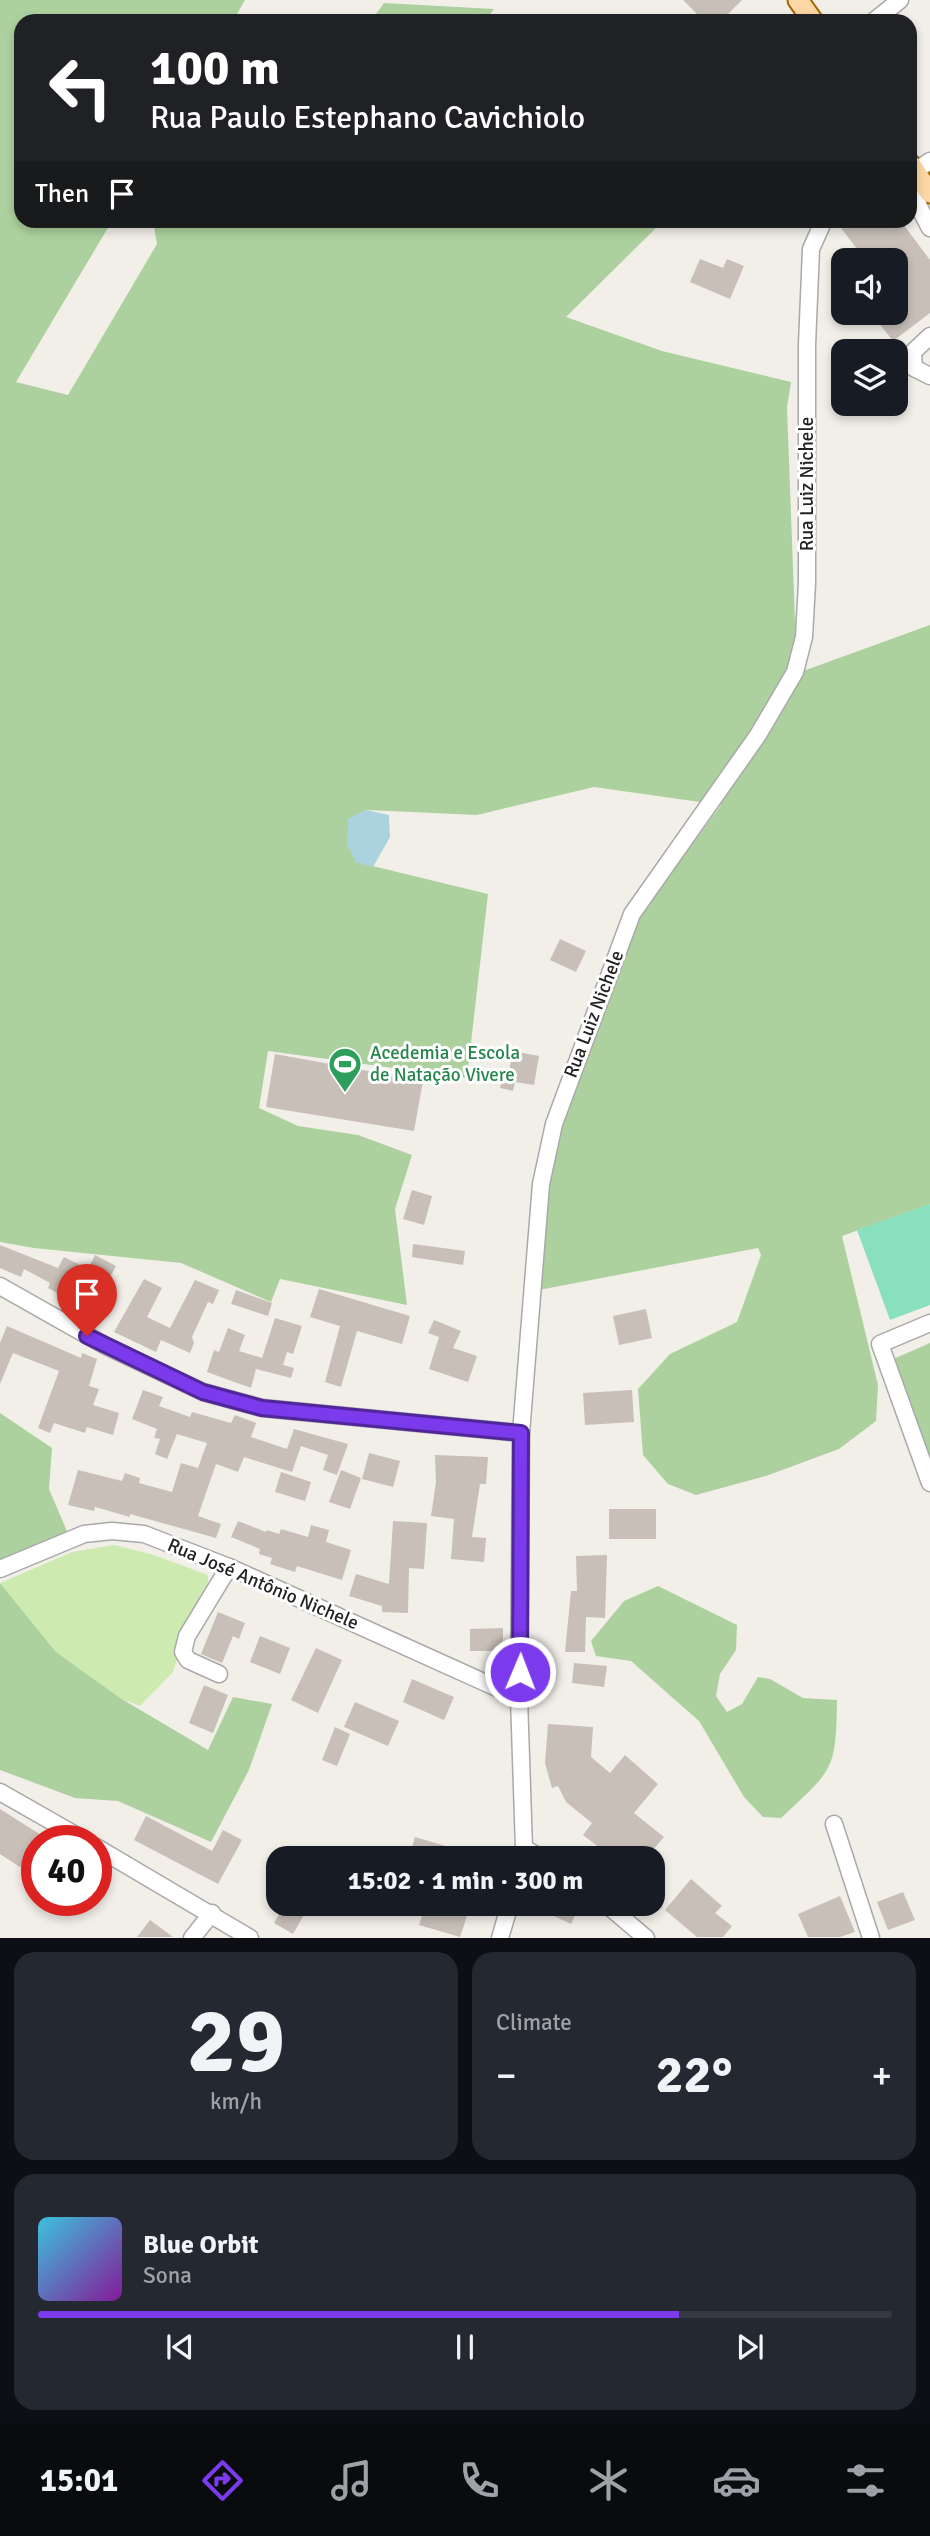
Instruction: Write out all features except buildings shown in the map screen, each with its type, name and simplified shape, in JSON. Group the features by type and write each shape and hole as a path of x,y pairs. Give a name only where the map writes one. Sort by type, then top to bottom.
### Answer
{"main road":[{"path":"918,165 930,192"}],"street":[{"path":"883,14 900,0"},
{"path":"917,204 930,228"},
{"name":"Rua Luiz Nichele","path":"523,1846 519,1698 521,1433 541,1184 554,1124 582,1041 632,914 758,735 795,671 804,637 807,345 811,248 820,228"},
{"path":"930,336 913,352 914,368 930,376"},
{"path":"0,1286 106,1346 203,1392 262,1408 521,1433"},
{"path":"930,1322 880,1344 930,1483"},
{"name":"Rua José Antônio Nichele","path":"0,1569 84,1534 111,1531 144,1534 229,1567 519,1698"},
{"path":"219,1674 188,1660 183,1652 187,1636 229,1567"},
{"path":"0,1792 58,1825"},
{"path":"834,1824 871,1937"},
{"path":"112,1856 250,1937"},
{"path":"192,1937 212,1913"},
{"path":"500,1937 506,1916"},
{"path":"621,1916 646,1937"}],"green space":[{"path":"0,0 245,0 237,14 14,14 14,228 108,228 16,382 68,395 157,244 154,228 656,228 566,317 662,351 791,382 787,407 795,621 803,671 930,625 930,1204 842,1236 878,1385 876,1421 839,1449 766,1476 696,1495 668,1484 643,1455 638,1389 670,1354 737,1322 761,1255 758,1248 539,1290 547,1194 561,1122 623,950 643,911 721,805 594,787 477,815 366,810 348,820 356,862 488,894 467,1078 268,1051 259,1108 298,1126 358,1135 412,1155 395,1209 407,1305 280,1279 271,1302 181,1263 0,1242"},
{"path":"384,3 494,9 490,14 376,14"},
{"path":"930,1204 930,1305 890,1320 857,1230"},
{"path":"930,1343 930,1467 891,1360"},
{"path":"0,1413 52,1448 49,1489 69,1536 0,1574"},
{"path":"114,1545 154,1555 208,1575 208,1588 191,1617 173,1672 140,1706 119,1698 56,1652 0,1583 72,1552"},
{"path":"0,1583 56,1652 120,1698 208,1750 233,1697 272,1704 249,1770 211,1842 118,1801 75,1798 0,1770"},
{"path":"658,1586 737,1625 736,1650 720,1674 716,1696 727,1712 742,1704 758,1677 770,1679 803,1698 837,1700 835,1742 828,1768 812,1789 781,1818 763,1817 744,1797 699,1721 631,1661 596,1656 591,1641 624,1601"}],"water":[{"path":"366,810 389,815 390,837 373,867 356,862 347,845 348,819"}],"place":[{"name":"Acedemia e Escola de Natação Vivere","path":"345,1094"}],"route":[{"path":"87,1336 203,1392 262,1408 521,1433 520,1672"}]}
